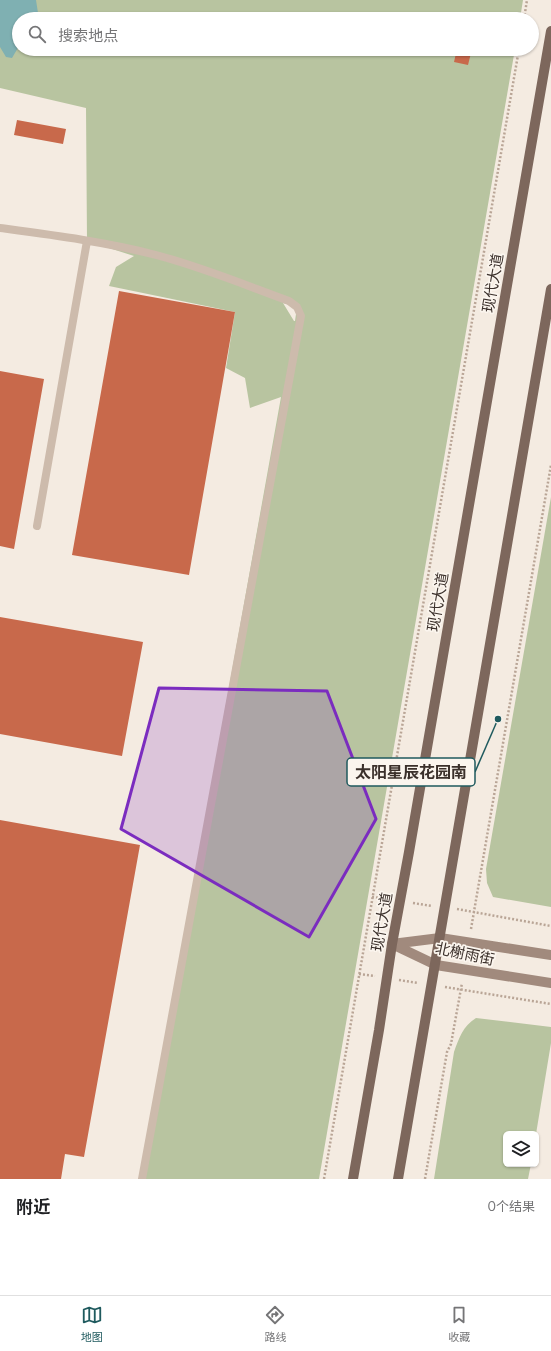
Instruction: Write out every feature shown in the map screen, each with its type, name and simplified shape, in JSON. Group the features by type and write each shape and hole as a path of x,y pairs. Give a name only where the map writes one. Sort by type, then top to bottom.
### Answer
{"main road":[{"name":"现代大道","path":"353,1179 392,944 551,31"},
{"path":"398,1179 446,908 551,289"},
{"name":"北榭雨街","path":"392,944 440,938 551,955"},
{"name":"北榭雨街","path":"392,944 436,965 551,984"}],"lane":[{"path":"0,228 87,241 156,255 208,271 289,301 297,307 301,316 142,1179"},
{"path":"37,526 87,241"}],"path":[{"path":"525,12 527,0"},
{"path":"324,1179 518,56"},
{"path":"468,942 551,466"},
{"path":"372,897 474,912 551,926"},
{"path":"425,1179 447,1052 451,1044 461,990 463,970"},
{"path":"359,974 551,1004"}],"highlighted area":[{"path":"159,688 327,691 376,819 309,937 121,829"}],"green space":[{"path":"0,0 523,0 521,12 12,12 12,56 514,56 319,1179 141,1179 281,397 250,408 245,378 226,368 235,312 109,286 116,267 134,256 87,241 86,108 0,88","holes":["283,303 297,307 294,321"]},
{"path":"551,497 551,907 493,897 487,883 486,869"},
{"path":"476,1018 551,1027 551,1043 536,1131 503,1131 503,1167 530,1167 528,1179 434,1179 454,1052 460,1037"}],"water":[{"path":"0,0 36,0 38,12 12,12 12,58 6,57 0,47"}],"building":[{"path":"455,56 470,56 468,65 454,62"},
{"path":"17,120 66,129 63,144 14,135"},
{"path":"119,291 235,312 189,575 72,555"},
{"path":"0,371 44,379 14,549 0,546"},
{"path":"0,617 143,642 122,756 0,734"},
{"path":"0,820 140,845 84,1157 65,1154 61,1179 0,1179"}],"place":[{"name":"太阳星辰花园南","path":"498,719"}]}
